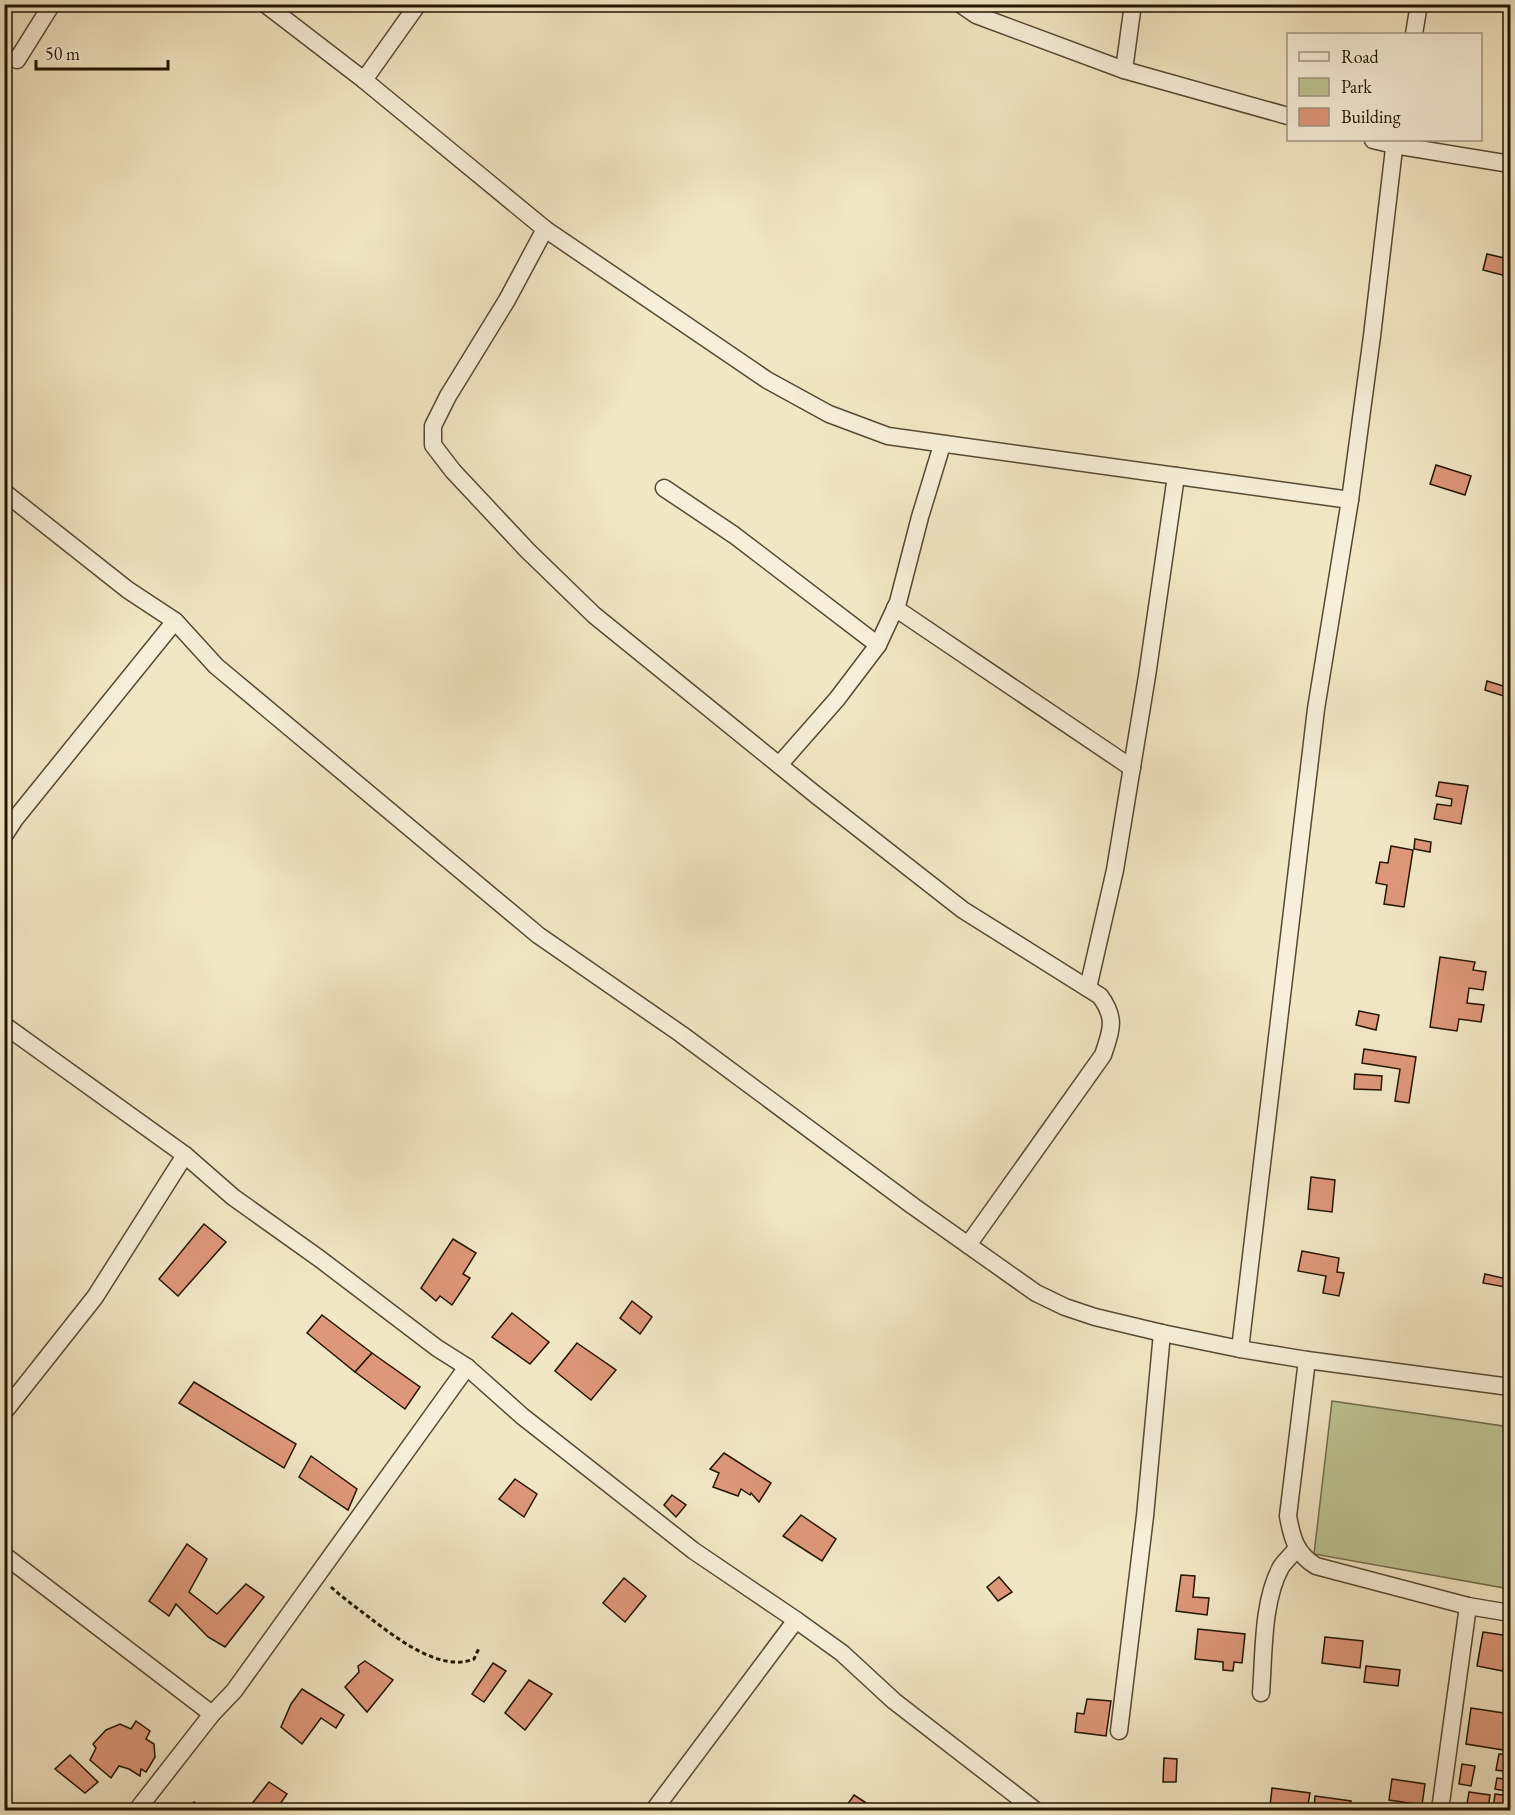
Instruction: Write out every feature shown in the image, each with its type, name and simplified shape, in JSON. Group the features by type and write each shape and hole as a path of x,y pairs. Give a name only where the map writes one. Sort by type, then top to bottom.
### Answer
{"street":[{"path":"17,60 52,4"},
{"path":"266,4 545,229 777,386 829,414 888,436 942,445 1350,500"},
{"path":"364,81 418,4"},
{"path":"960,4 976,15 1124,70 1287,116"},
{"path":"1124,70 1132,4"},
{"path":"1414,33 1419,4"},
{"path":"1240,1349 1316,709 1350,500 1372,336 1394,142 1510,164"},
{"path":"545,229 507,300 448,396 433,426 433,445 453,471 520,542 594,615 963,910 1101,996 1109,1008 1111,1031 1102,1055 969,1245"},
{"path":"779,765 837,699 878,645 895,608 942,445"},
{"path":"1088,988 1115,870 1176,476"},
{"path":"664,488 734,535 878,645"},
{"path":"4,492 128,590 175,621 216,666 538,935 681,1034 1036,1293 1065,1307 1095,1317 1240,1349 1510,1387"},
{"path":"895,608 1132,768"},
{"path":"4,836 28,802 175,621"},
{"path":"4,1024 185,1155 233,1197 320,1259 437,1348 467,1367 522,1416 694,1551 842,1653 894,1701 1035,1810"},
{"path":"4,1412 94,1297 185,1155"},
{"path":"1119,1731 1145,1516 1162,1333"},
{"path":"1307,1360 1288,1516 1296,1549 1316,1566 1468,1606 1510,1613"},
{"path":"137,1810 212,1714 234,1691 467,1367"},
{"path":"1261,1693 1267,1617 1273,1587 1281,1567 1296,1549"},
{"path":"4,1555 212,1714"},
{"path":"1440,1810 1468,1606"},
{"path":"654,1810 796,1620"}],"path":[{"path":"318,1575 341,1597 415,1650 453,1662 462,1662 474,1659 479,1648"}],"green space":[{"path":"1332,1401 1510,1427 1510,1589 1314,1554"}],"building":[{"path":"1510,252 1510,277 1483,270 1487,254 1509,259"},
{"path":"1436,465 1471,476 1465,495 1430,484"},
{"path":"1487,681 1510,688 1510,698 1485,690"},
{"path":"1507,720 1510,720 1510,730 1505,729"},
{"path":"1439,782 1468,786 1461,824 1434,819 1437,804 1451,806 1452,799 1436,796"},
{"path":"1415,839 1431,842 1430,852 1414,849"},
{"path":"1391,846 1413,850 1404,907 1384,904 1387,885 1376,883 1380,862 1388,863"},
{"path":"1440,957 1475,962 1473,970 1486,972 1483,990 1469,988 1467,1003 1484,1005 1481,1022 1459,1019 1457,1031 1430,1027"},
{"path":"1359,1011 1379,1015 1376,1030 1356,1025"},
{"path":"1364,1049 1416,1057 1409,1103 1395,1101 1400,1069 1362,1063"},
{"path":"1355,1074 1382,1076 1381,1090 1354,1089"},
{"path":"1311,1177 1335,1180 1332,1212 1308,1209"},
{"path":"204,1224 226,1242 178,1296 159,1279"},
{"path":"453,1239 476,1253 463,1274 470,1278 452,1305 440,1296 436,1301 421,1288"},
{"path":"1302,1251 1339,1258 1337,1272 1344,1273 1339,1296 1323,1293 1326,1276 1298,1271"},
{"path":"1485,1274 1507,1279 1505,1287 1483,1283"},
{"path":"632,1301 652,1317 640,1334 620,1318"},
{"path":"512,1313 549,1342 530,1364 492,1337"},
{"path":"322,1315 372,1353 355,1372 307,1333"},
{"path":"577,1343 616,1370 591,1400 555,1371"},
{"path":"372,1353 420,1387 405,1409 355,1372"},
{"path":"194,1382 296,1444 284,1468 179,1403"},
{"path":"724,1453 771,1483 759,1502 751,1493 750,1495 741,1489 738,1496 713,1487 719,1473 710,1469"},
{"path":"311,1456 357,1489 348,1510 299,1477"},
{"path":"515,1479 537,1494 524,1517 499,1499"},
{"path":"672,1495 686,1505 676,1517 664,1505"},
{"path":"801,1515 836,1539 822,1561 783,1536"},
{"path":"187,1544 207,1559 189,1592 217,1614 246,1584 264,1597 225,1647 208,1637 176,1604 169,1616 149,1601"},
{"path":"1181,1575 1195,1576 1193,1597 1209,1598 1207,1615 1176,1611"},
{"path":"999,1577 1012,1592 998,1601 987,1587"},
{"path":"624,1578 646,1596 625,1622 603,1603"},
{"path":"1198,1629 1245,1634 1242,1663 1234,1662 1233,1671 1223,1670 1223,1662 1195,1659"},
{"path":"1483,1632 1509,1636 1503,1671 1477,1666"},
{"path":"1325,1637 1363,1641 1360,1668 1322,1663"},
{"path":"365,1661 393,1680 367,1712 345,1687 359,1672 358,1666"},
{"path":"493,1663 506,1671 484,1702 472,1694"},
{"path":"1366,1666 1400,1670 1398,1686 1364,1682"},
{"path":"529,1680 552,1694 525,1730 505,1713"},
{"path":"302,1689 344,1715 336,1728 321,1718 302,1744 281,1727 291,1704"},
{"path":"1087,1699 1111,1701 1106,1736 1075,1732 1077,1713 1084,1714"},
{"path":"1471,1708 1510,1714 1510,1751 1466,1744"},
{"path":"136,1721 150,1731 146,1739 154,1744 155,1757 146,1772 141,1769 140,1776 119,1766 111,1778 90,1760 96,1748 93,1744 106,1730 120,1724 131,1729"},
{"path":"1499,1754 1510,1755 1510,1772 1496,1770"},
{"path":"70,1755 98,1782 85,1793 55,1769"},
{"path":"1164,1758 1177,1759 1176,1782 1163,1782"},
{"path":"1462,1764 1475,1766 1471,1786 1459,1784"},
{"path":"1497,1778 1510,1780 1510,1792 1495,1789"},
{"path":"1392,1779 1425,1784 1422,1805 1389,1800"},
{"path":"269,1782 287,1794 276,1810 253,1810 250,1806"},
{"path":"1272,1788 1310,1793 1307,1810 1277,1810 1278,1807 1270,1806"},
{"path":"1469,1792 1490,1795 1488,1810 1466,1810"},
{"path":"1495,1794 1510,1796 1510,1810 1493,1809"},
{"path":"854,1795 877,1810 849,1810 847,1805"},
{"path":"1315,1796 1351,1801 1350,1810 1314,1810"},
{"path":"194,1802 205,1810 187,1810"}]}
